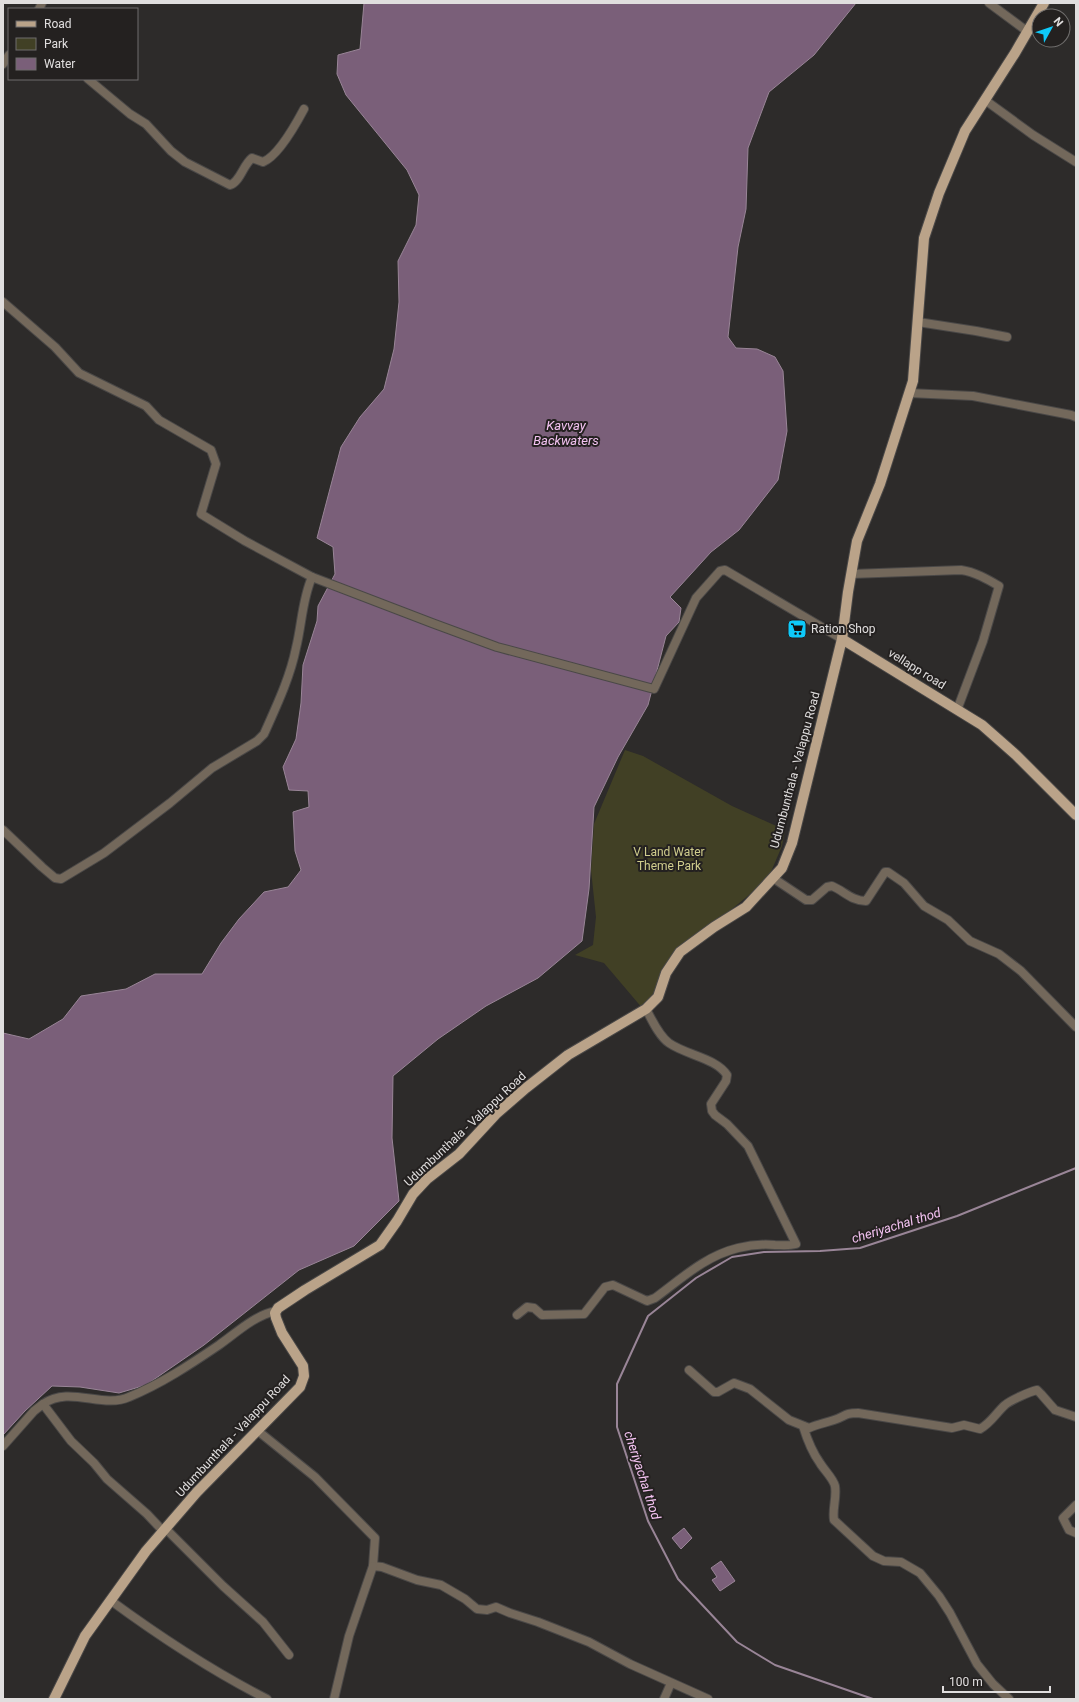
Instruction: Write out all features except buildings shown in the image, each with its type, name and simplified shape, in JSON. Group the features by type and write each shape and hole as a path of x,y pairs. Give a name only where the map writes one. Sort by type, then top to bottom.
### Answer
{"main road":[{"name":"Udumbunthala - Valappu Road","path":"54,1699 85,1636 146,1551 197,1492 300,1387 304,1376 302,1362 282,1333 276,1318 276,1311 278,1308 380,1245 397,1221 413,1194 427,1180 459,1154 496,1114 568,1055 646,1009 658,997 666,973 680,952 714,927 746,907 782,868 792,843 842,639 857,540 880,484 913,381 924,238 939,193 965,131 1028,32 1044,3"},
{"name":"vellapp road","path":"842,639 982,725 1016,755 1076,815"}],"street":[{"path":"989,3 1028,32"},
{"path":"89,80 130,114 146,124 171,151 185,162 230,185 237,181 248,161 252,158 263,162 268,160 286,140 304,109"},
{"path":"985,100 1033,135 1076,162"},
{"path":"3,302 55,347 79,373 146,406 159,420 210,450 216,464 201,514 245,541 312,577 306,590 296,649 289,671 264,734 257,741 230,755 125,837 86,865 61,879 55,878 3,830"},
{"path":"918,322 1007,337"},
{"path":"909,393 973,396 1071,414 1076,417"},
{"name":"vellapp road","path":"312,577 497,647 654,689 696,598 720,571 725,570 842,639"},
{"path":"851,574 961,570 980,576 999,586 983,641 957,710"},
{"path":"773,878 806,900 812,900 827,887 832,886 839,888 849,896 860,901 866,901 884,872 888,872 904,883 924,906 948,920 970,941 1000,954 1021,971 1076,1027"},
{"path":"517,1315 527,1307 534,1308 542,1315 584,1314 605,1287 613,1285 648,1301 661,1294 698,1265 714,1256 739,1248 796,1244 748,1146 712,1111 711,1104 726,1081 727,1075 717,1065 668,1043 661,1035 646,1009"},
{"path":"3,1446 34,1411 49,1400 59,1397 119,1401 128,1398 198,1359 264,1315 276,1311"},
{"path":"689,1370 714,1392 718,1392 734,1383 750,1389 789,1420 809,1428 820,1423 835,1420 847,1413 858,1413 952,1428 964,1425 980,1429 988,1425 1005,1405 1036,1390 1055,1410 1076,1417"},
{"path":"43,1404 71,1441 107,1479 264,1622 289,1655"},
{"path":"803,1426 809,1445 835,1484 836,1493 832,1512 834,1520 873,1556 884,1561 901,1562 920,1573 950,1612 977,1664 993,1684 1009,1699"},
{"path":"258,1431 315,1477 375,1538 373,1566 349,1636 334,1699"},
{"path":"1076,1505 1063,1518 1069,1530 1076,1533"},
{"path":"373,1566 382,1567 418,1580 441,1585 465,1599 477,1609 487,1610 496,1607 510,1614 538,1622 589,1642 630,1664 708,1699"},
{"path":"110,1600 134,1618 211,1667 267,1699"},
{"path":"664,1699 671,1683"}],"green space":[{"name":"V Land Water Theme Park","path":"625,750 643,756 732,806 785,830 782,846 770,874 762,884 726,914 689,940 670,957 657,988 643,1009 604,963 575,955 593,945 596,917 591,870 594,824"}],"water":[{"name":"Kavvay Backwaters","path":"364,3 856,3 814,55 769,92 748,148 746,209 738,247 728,337 736,348 757,349 775,357 783,371 787,431 778,480 739,530 711,552 670,597 681,608 679,622 666,636 648,705 618,757 594,807 589,889 582,941 538,978 486,1006 438,1039 393,1076 392,1138 399,1201 354,1246 299,1270 204,1345 146,1385 119,1393 80,1387 52,1386 25,1411 3,1435 3,1033 29,1039 63,1019 81,996 126,989 155,974 202,974 221,943 239,919 264,892 288,887 301,870 295,851 293,812 309,807 308,791 289,790 283,767 296,739 301,703 303,665 317,621 318,606 335,574 333,547 317,538 341,447 360,417 384,389 394,349 399,302 398,261 416,225 419,195 407,170 346,95 337,74 338,55 360,49"},
{"path":"684,1528 692,1538 681,1549 672,1538"},
{"path":"721,1561 735,1581 720,1591 712,1580 717,1577 711,1568"}],"waterway":[{"name":"cheriyachal thod","path":"873,1699 775,1665 737,1642 678,1579 648,1521 617,1427 617,1384 648,1316 696,1278 732,1257 764,1252 820,1251 860,1248 957,1216 1076,1168"}],"place":[{"name":"Ration Shop","path":"797,629"}]}
